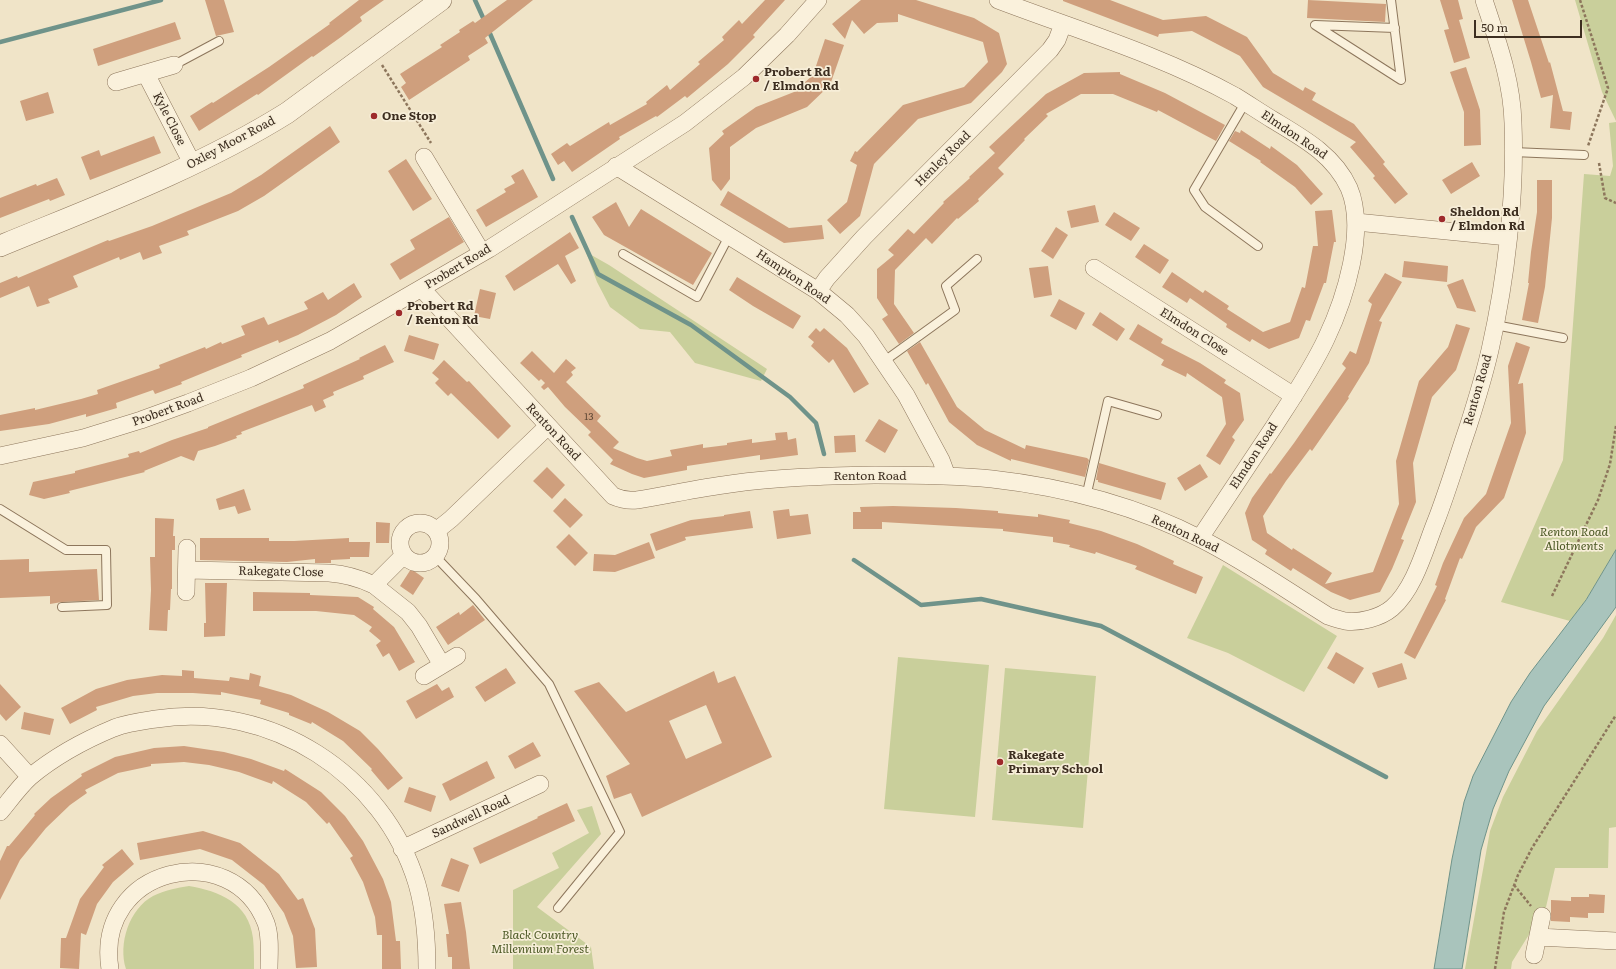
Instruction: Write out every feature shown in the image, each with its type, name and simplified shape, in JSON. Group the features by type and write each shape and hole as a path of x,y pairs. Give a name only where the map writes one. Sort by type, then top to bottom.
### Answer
{"street":[{"name":"Oxley Moor Road","path":"0,246 193,165 235,143 287,112 441,0"},
{"name":"Probert Road","path":"0,456 83,438 188,403 251,378 330,341 482,253 685,123 744,77 787,35 818,0"},
{"name":"Renton Road","path":"422,289 613,496 620,500 628,501 728,484 822,476 947,476 992,479 1086,497 1126,508 1200,538 1328,616 1345,621 1361,621 1376,617 1391,608 1404,593 1418,569 1447,490 1479,391 1495,325 1505,271 1512,197 1513,122 1511,95 1503,59 1484,0"},
{"name":"Elmdon Road","path":"1009,2 1134,50 1190,74 1244,103 1308,142 1330,159 1341,173 1349,190 1355,210 1355,242 1351,266 1337,313 1326,339 1310,370 1294,396 1200,538"},
{"name":"Henley Road","path":"818,291 827,278 864,237 1050,50 1057,40 1063,24"},
{"path":"116,82 174,65"},
{"name":"Kyle Close","path":"146,74 193,165"},
{"path":"424,157 482,253"},
{"name":"Hampton Road","path":"616,166 818,291 847,315 866,336 906,395 941,460 947,476"},
{"path":"1356,222 1508,237"},
{"name":"Elmdon Close","path":"1094,268 1294,396"},
{"path":"436,531 451,519 548,426"},
{"path":"413,524 426,524 436,531 440,544 435,556 425,562 419,563 413,562 404,555 401,550 400,537 408,527 413,524"},
{"path":"186,592 187,548"},
{"path":"374,585 404,555"},
{"name":"Rakegate Close","path":"187,570 328,573 345,574 361,579 374,585 408,612 419,626 442,665"},
{"path":"424,676 457,656"},
{"path":"0,812 30,777 59,756 116,728 171,717 207,717 245,723 277,733 305,747 335,765 359,787 378,809 402,849 416,883 422,906 426,932 427,969"},
{"path":"0,744 30,777"},
{"name":"Sandwell Road","path":"402,849 540,784"},
{"path":"110,969 107,954 110,935 115,919 123,905 136,891 154,880 175,873 195,872 213,875 227,880 238,887 253,901 261,913 266,925 269,969"},
{"path":"1534,955 1542,916"},
{"path":"1538,937 1616,941"}],"lane":[{"path":"1391,0 1395,28 1401,80 1315,25 1395,28"},
{"path":"174,65 219,41"},
{"path":"1244,103 1194,190 1205,208 1258,246"},
{"path":"1513,152 1584,155"},
{"path":"623,254 697,297 729,236"},
{"path":"883,362 955,310 946,286 977,260"},
{"path":"1495,325 1563,338"},
{"path":"1086,497 1108,401 1157,415"},
{"path":"0,509 66,550 106,550 107,605 62,607"},
{"path":"435,556 476,599 549,684 620,832 558,908"}],"path":[{"path":"1580,0 1608,88 1584,155"},
{"path":"1598,163 1605,198 1616,203"},
{"path":"1552,596 1598,500 1610,464 1616,426"},
{"path":"1495,969 1504,912 1514,885 1532,848 1616,715"},
{"path":"1514,885 1528,903 1542,916"}],"green space":[{"path":"1575,0 1616,0 1616,121 1602,92"},
{"name":"Renton Road Allotments","path":"1616,122 1616,550 1586,600 1570,621 1501,602 1563,460 1584,174 1610,176 1613,166 1609,123"},
{"path":"586,252 609,265 767,369 761,381 695,363 670,332 640,329 610,307 597,282"},
{"path":"1223,565 1337,636 1304,692 1228,653 1187,638"},
{"path":"1616,615 1616,827 1609,828 1608,868 1555,868 1546,907 1512,962 1511,969 1465,969 1490,831 1503,797 1537,731 1603,638"},
{"path":"898,657 989,665 975,817 884,809"},
{"path":"1005,668 1096,676 1083,828 992,820"},
{"name":"Black Country Millennium Forest","path":"592,806 601,834 537,907 591,947 594,969 513,969 513,890 559,868 552,853 589,833 577,810"},
{"path":"189,886 221,895 239,907 246,916 253,938 254,969 126,969 123,949 125,938 132,918 138,909 153,896"}],"water":[{"path":"1616,550 1616,607 1544,706 1509,771 1493,809 1481,850 1462,969 1434,969 1452,859 1464,802 1473,776 1511,702 1530,673 1586,600"}],"building":[{"path":"205,0 224,0 234,32 216,36"},
{"path":"359,0 384,0 360,17 362,21 313,57 312,56 258,95 257,94 199,131 190,116 269,67 330,24 329,23"},
{"path":"507,0 533,0 485,38 488,43 468,56 470,60 409,100 401,87 406,83 400,74 442,47 440,45 460,32 459,30 473,21 475,23"},
{"path":"765,0 785,0 753,35 755,37 728,64 687,98 685,96 657,117 656,116 619,137 620,139 572,172 564,161 558,165 551,154 567,143 570,146 609,122 610,125 647,104 646,102 667,85 670,90 700,64 698,62 724,40 722,37 739,20 742,24"},
{"path":"861,0 916,0 974,18 999,33 1007,64 1002,72 971,103 918,119 874,164 860,216 840,234 827,220 847,202 857,165 850,161 855,151 857,152 903,105 964,87 988,62 983,42 898,14 898,22 877,23 864,34 852,20 845,39 832,24"},
{"path":"1063,0 1110,0 1163,20 1206,16 1247,37 1273,73 1303,91 1305,87 1316,93 1312,100 1354,124 1385,162 1383,164 1408,194 1395,204 1373,178 1375,176 1350,147 1356,142 1263,87 1240,56 1192,31 1159,34 1158,37"},
{"path":"1308,0 1386,4 1385,22 1307,18"},
{"path":"1440,0 1458,0 1463,19 1459,20 1470,58 1454,63 1444,30 1449,29"},
{"path":"1512,0 1528,0 1549,63 1550,62 1563,111 1572,112 1570,130 1550,128 1553,95 1541,98"},
{"path":"175,22 181,39 98,66 93,49"},
{"path":"825,39 844,45 830,85 807,107 756,128 730,147 730,179 721,191 712,180 709,148 724,134 722,131 756,107 794,92 813,75"},
{"path":"1466,67 1480,110 1481,145 1464,146 1464,112 1450,72"},
{"path":"1120,72 1120,74 1165,93 1225,125 1216,141 1158,110 1157,112 1113,94 1081,94 1046,114 1048,116 1024,139 1025,140 998,168 1004,174 978,199 979,201 958,219 957,218 932,244 926,238 895,270 894,304 914,333 899,344 882,319 888,315 877,298 877,269 894,255 888,250 908,229 914,234 944,203 943,202 995,153 989,147 1046,94 1084,73"},
{"path":"48,92 54,113 26,121 20,101"},
{"path":"330,126 340,142 264,196 238,211 187,231 189,235 159,246 162,253 143,260 140,252 120,260 119,257 73,276 78,287 48,299 50,303 37,307 29,286 0,298 0,283 17,276 18,278 108,240 109,241 152,226 231,193 261,175"},
{"path":"1241,130 1270,149 1271,146 1297,165 1323,194 1311,205 1295,187 1260,162 1261,161 1229,141 1235,131 1240,133"},
{"path":"154,136 161,153 90,180 81,157 99,150 101,156"},
{"path":"406,159 432,199 413,211 388,171"},
{"path":"1472,162 1480,176 1451,194 1442,180"},
{"path":"523,169 538,197 486,227 476,210 506,192 504,189 515,183 511,176"},
{"path":"57,178 65,195 50,201 49,199 0,218 0,198 36,184 37,186"},
{"path":"1537,180 1552,180 1552,218 1545,287 1538,323 1522,320 1529,283 1531,252 1537,212"},
{"path":"728,191 789,228 822,225 824,239 784,243 720,205"},
{"path":"616,202 629,227 641,209 712,253 693,285 604,235 592,217"},
{"path":"1095,205 1099,222 1071,228 1067,211"},
{"path":"1332,210 1336,242 1334,242 1326,283 1324,283 1310,321 1306,320 1299,338 1269,349 1252,339 1250,342 1226,327 1227,324 1190,298 1187,303 1162,287 1172,272 1203,293 1205,290 1229,306 1227,309 1263,332 1290,322 1302,287 1305,288 1313,246 1318,246 1315,211"},
{"path":"1114,212 1140,228 1131,241 1105,225"},
{"path":"449,217 464,242 400,280 390,264 415,249 410,240"},
{"path":"1056,227 1068,235 1053,259 1041,251"},
{"path":"570,232 579,248 565,256 576,281 571,284 558,264 514,291 505,276"},
{"path":"1144,244 1169,260 1160,274 1135,257"},
{"path":"1404,261 1448,266 1447,282 1402,277"},
{"path":"1048,266 1052,295 1034,298 1029,268"},
{"path":"1385,273 1402,282 1379,321 1382,322 1369,363 1348,397 1349,398 1312,451 1310,449 1286,481 1263,516 1267,533 1292,550 1293,548 1332,573 1325,584 1373,572 1399,504 1396,461 1419,381 1448,347 1456,324 1470,328 1456,370 1432,397 1413,463 1416,502 1401,539 1404,540 1392,569 1380,592 1350,600 1331,592 1293,568 1291,571 1265,554 1267,550 1252,540 1245,513 1252,498 1294,443 1346,368 1342,364 1350,351 1356,354 1372,304 1368,301"},
{"path":"737,277 801,316 793,329 729,290"},
{"path":"1463,279 1476,312 1457,308 1447,285"},
{"path":"354,283 362,297 336,315 298,335 279,343 278,340 241,355 242,357 181,382 182,384 155,394 153,390 116,403 117,408 86,417 86,414 49,424 0,431 0,415 35,408 35,410 98,394 97,390 160,368 159,365 205,347 206,349 221,342 222,344 245,335 241,326 264,317 268,325 308,309 304,302 323,292 328,300"},
{"path":"480,289 496,293 490,319 474,316"},
{"path":"1059,299 1085,313 1076,330 1050,316"},
{"path":"1100,312 1125,329 1117,341 1092,325"},
{"path":"1138,324 1163,339 1161,343 1200,363 1226,380 1224,383 1240,393 1244,420 1232,437 1235,440 1220,465 1206,456 1226,424 1222,397 1187,373 1186,377 1161,365 1164,360 1129,339"},
{"path":"816,328 820,332 824,328 847,348 869,384 854,393 833,359 829,363 811,346 814,342 808,337"},
{"path":"409,335 439,344 434,360 404,351"},
{"path":"920,342 957,407 985,430 1025,449 1026,445 1087,458 1089,460 1085,477 1011,459 1011,461 977,445 949,422 928,383 926,385 907,351"},
{"path":"1516,342 1530,347 1518,384 1523,383 1526,433 1504,498 1476,527 1462,559 1460,558 1445,599 1446,600 1415,659 1404,653 1437,586 1435,585 1443,563 1464,518 1486,494 1511,423 1508,366"},
{"path":"385,345 394,362 363,376 364,379 333,392 334,395 323,400 326,407 315,412 312,405 241,432 242,434 236,436 237,438 198,451 194,461 181,456 144,471 145,472 69,491 70,493 44,499 29,495 33,482 75,473 75,471 129,457 128,454 139,451 140,453 208,428 304,388 303,385 360,359 359,358"},
{"path":"532,351 554,373 566,359 576,368 571,372 573,375 566,382 601,416 597,421 619,442 613,448 637,458 647,461 672,456 670,450 703,444 703,448 727,445 727,443 752,439 752,443 776,440 775,433 787,432 788,440 796,438 798,455 760,460 760,455 687,466 687,470 644,478 632,474 610,464 613,460 588,435 591,432 565,407 548,387 544,390 541,387 545,383 541,379 539,381 520,363"},
{"path":"444,360 467,382 469,381 511,426 498,439 451,393 448,396 435,383 439,379 432,373"},
{"path":"879,419 898,430 885,453 865,441"},
{"path":"855,435 856,452 835,453 834,436"},
{"path":"1099,463 1166,483 1161,500 1098,482 1098,480 1096,480"},
{"path":"1200,464 1208,477 1185,491 1177,478"},
{"path":"547,467 565,485 552,499 533,481"},
{"path":"244,489 251,510 238,514 235,506 219,510 216,499"},
{"path":"565,498 583,515 570,528 553,511"},
{"path":"893,506 998,511 998,513 1038,517 1038,514 1070,520 1069,523 1101,531 1137,544 1174,561 1173,564 1203,577 1196,594 1135,569 1137,566 1096,552 1095,554 1069,547 1070,545 1053,542 1053,537 1003,531 1003,529 882,522 882,529 853,529 853,512 861,512 860,507"},
{"path":"789,509 790,516 808,514 811,534 777,539 773,511"},
{"path":"750,511 753,528 685,537 686,540 656,551 650,534 691,520"},
{"path":"155,518 174,519 173,536 175,536 175,550 172,550 172,589 170,610 168,610 167,631 149,630 151,590 150,557 155,557"},
{"path":"376,522 390,523 389,543 376,543"},
{"path":"569,534 588,553 575,566 556,547"},
{"path":"200,538 269,538 269,541 294,541 349,538 349,542 370,542 369,557 350,557 350,559 331,560 331,563 315,563 315,559 287,562 200,560"},
{"path":"649,542 655,558 615,572 593,571 594,554 615,555"},
{"path":"29,559 29,572 97,569 99,600 50,604 50,596 0,598 0,560"},
{"path":"411,569 424,578 413,595 400,586"},
{"path":"205,583 227,583 225,636 204,637 204,623 206,623"},
{"path":"253,592 310,593 310,595 358,597 374,607 373,609 394,627 415,662 399,671 389,653 383,657 376,645 381,641 369,631 372,627 354,615 316,611 253,611"},
{"path":"473,605 485,620 448,645 436,627 459,612 460,615"},
{"path":"1336,652 1364,668 1354,684 1327,668"},
{"path":"1402,663 1407,679 1378,688 1372,673"},
{"path":"506,668 516,683 485,702 475,687"},
{"path":"182,670 194,671 194,678 229,681 230,677 249,680 250,673 261,676 259,686 291,695 328,712 360,731 403,778 388,790 371,770 372,769 343,741 312,722 311,724 289,715 289,713 260,704 261,700 221,692 221,695 157,693 133,696 96,707 97,710 70,724 61,708 96,689 127,680 162,675 182,676"},
{"path":"714,671 718,683 735,676 772,757 642,817 631,793 614,799 606,776 630,764 574,691 599,682 626,712","holes":["706,705 722,743 686,759 669,721"]},
{"path":"0,684 21,707 6,721 0,714"},
{"path":"437,684 442,691 449,687 454,697 416,719 406,701"},
{"path":"24,712 54,719 50,735 21,729"},
{"path":"533,742 541,756 515,769 508,756"},
{"path":"184,746 224,752 251,759 284,771 285,769 321,792 345,816 363,841 383,879 391,902 396,941 400,941 401,969 382,969 382,935 377,935 375,917 363,882 350,858 353,856 329,822 327,824 306,802 273,781 272,784 239,772 209,765 184,762 151,764 151,766 118,773 85,790 87,793 70,805 46,828 20,860 0,900 0,861 7,846 9,846 35,815 34,814 51,798 82,776 81,774 115,757 154,748"},
{"path":"487,761 495,778 450,801 442,784"},
{"path":"409,787 436,796 431,812 404,802"},
{"path":"567,803 575,821 480,864 473,848"},
{"path":"203,831 240,843 279,874 298,900 303,898 315,929 317,967 296,968 293,936 284,913 264,885 232,860 200,849 140,860 137,843"},
{"path":"122,849 134,864 113,882 97,904 86,935 81,933 79,969 60,968 61,938 66,938 80,899 104,867 102,865"},
{"path":"451,858 469,865 459,892 441,886"},
{"path":"1589,894 1605,895 1604,913 1588,913 1588,918 1570,917 1570,922 1551,921 1551,900 1571,901 1571,897 1589,897"},
{"path":"461,902 470,969 452,969 452,957 448,957 446,934 449,934 444,904"}],"waterway":[{"path":"0,42 161,0"},
{"path":"475,0 485,22"},
{"path":"488,29 553,179"},
{"path":"572,217 598,274 691,325 790,397 816,423 824,454"},
{"path":"854,560 921,605 981,599 1101,626 1386,777"}],"place":[{"name":"Probert Rd / Elmdon Rd","path":"756,79"},
{"name":"One Stop","path":"374,116"},
{"name":"Sheldon Rd / Elmdon Rd","path":"1442,219"},
{"name":"Probert Rd / Renton Rd","path":"399,313"},
{"name":"Rakegate Primary School","path":"1000,762"}]}
